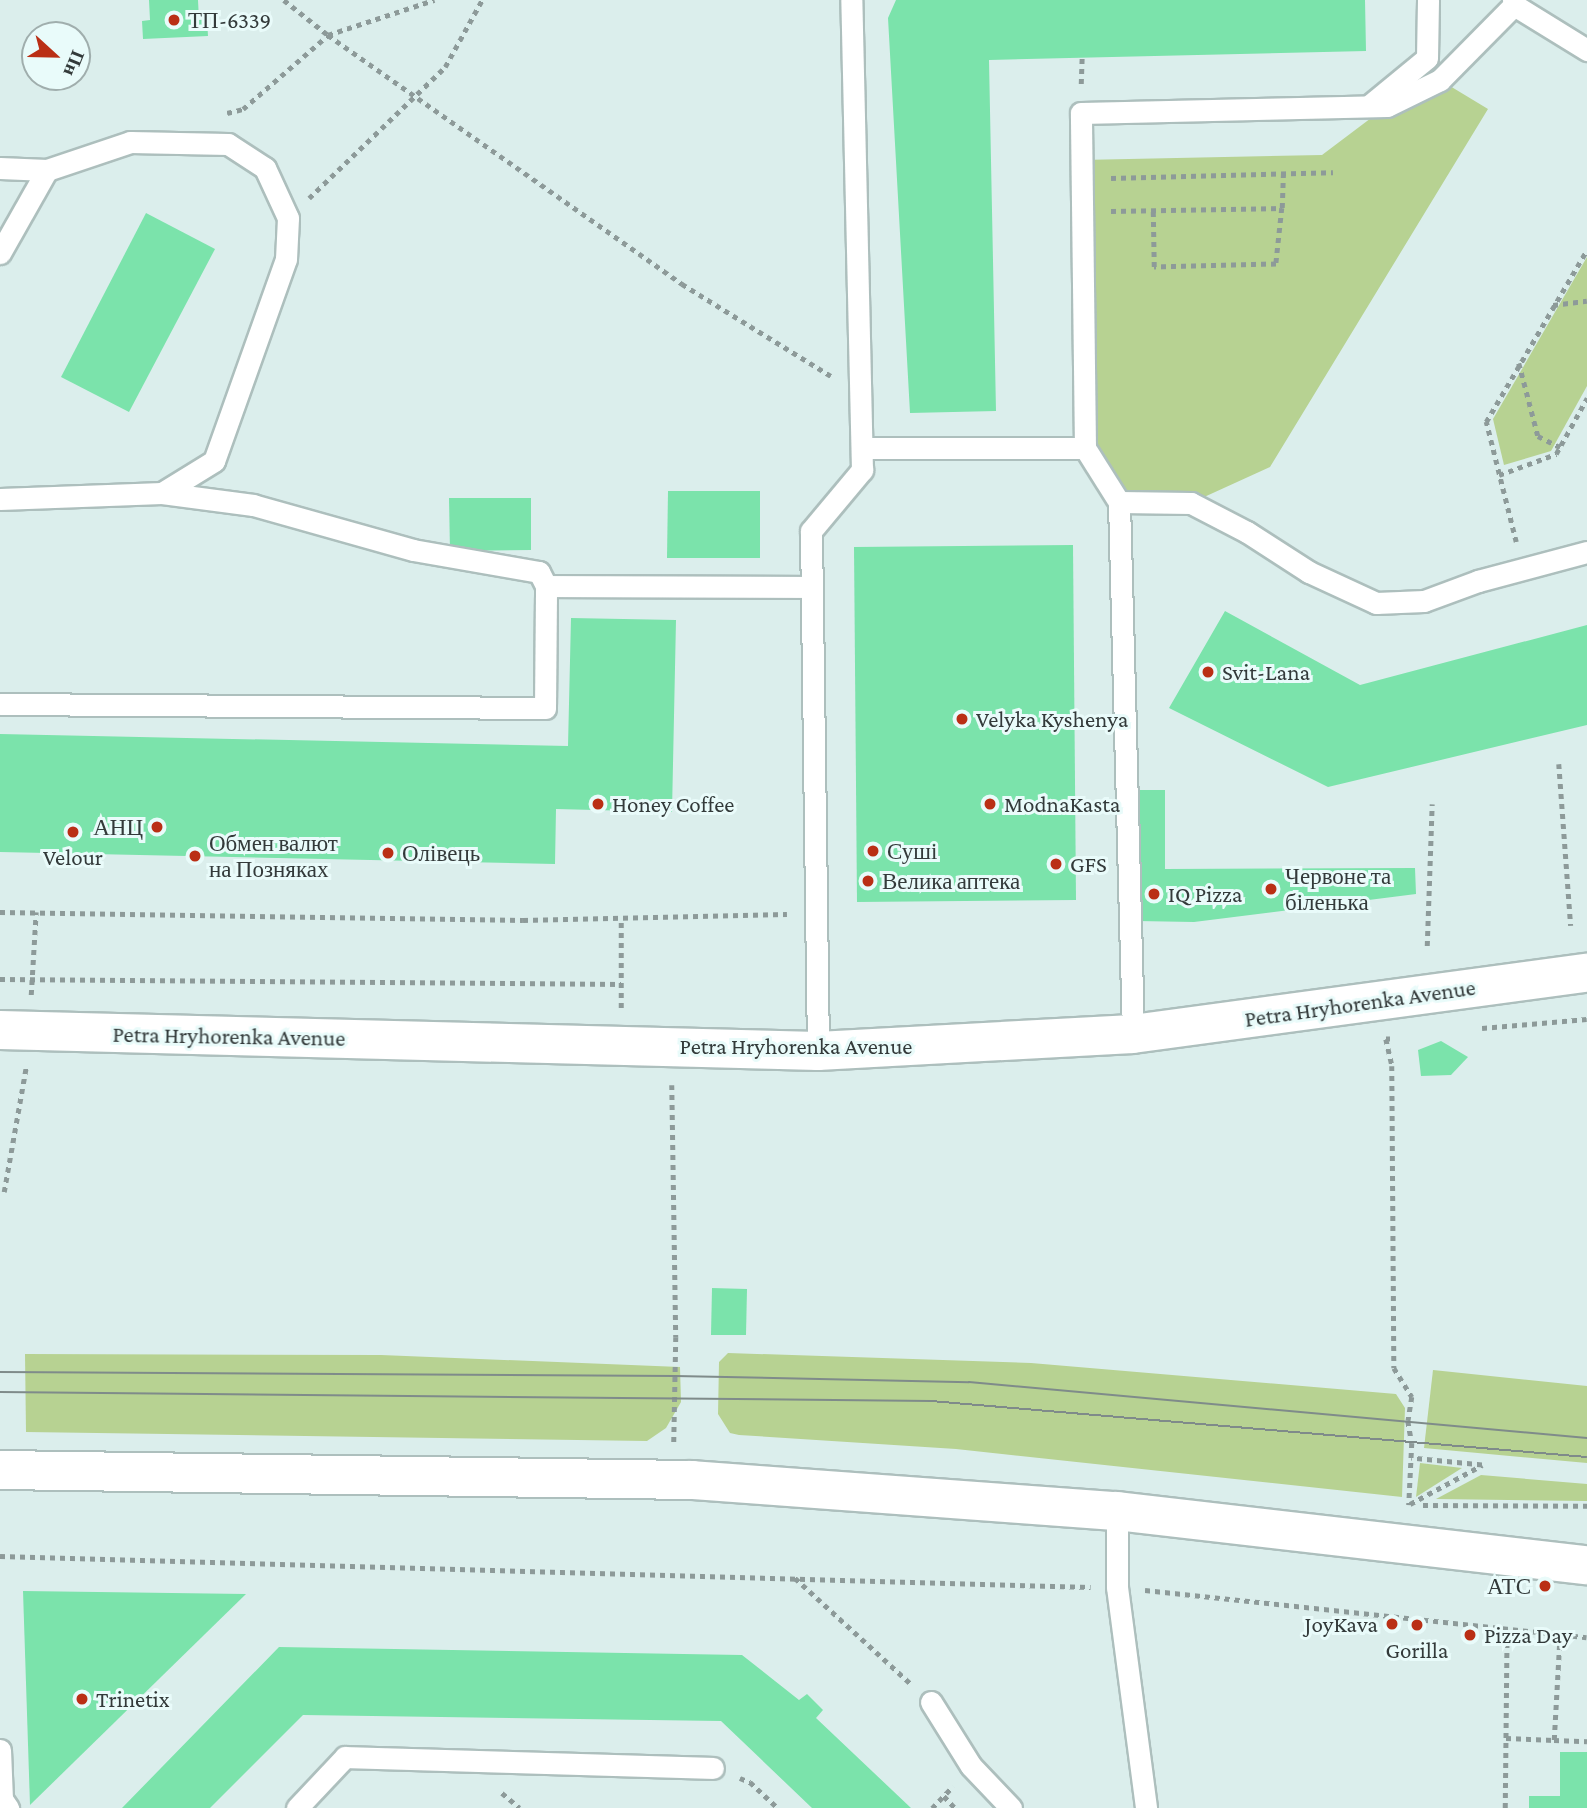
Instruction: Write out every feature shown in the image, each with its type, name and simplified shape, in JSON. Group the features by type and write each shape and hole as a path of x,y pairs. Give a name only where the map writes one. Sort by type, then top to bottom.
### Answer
{"main road":[{"name":"Petra Hryhorenka Avenue","path":"0,1030 818,1051 1133,1034 1587,973"},
{"path":"0,1470 692,1480 1117,1511 1587,1565"}],"lane":[{"path":"818,1051 811,531 862,470 852,0"},
{"path":"1368,107 1427,58 1428,0"},
{"path":"1133,1034 1119,502 1084,448 1081,113 1387,106 1440,80 1513,2 1587,50"},
{"path":"0,168 47,170 130,142 228,145 265,169 288,218 286,259 214,461 163,493"},
{"path":"0,253 47,170"},
{"path":"862,448 1084,448"},
{"path":"0,499 163,493 253,506 413,550 539,572 546,586 545,708 0,704"},
{"path":"1119,502 1191,503 1247,532 1310,572 1376,603 1424,601 1478,581 1587,552"},
{"path":"546,586 811,587"},
{"path":"1117,1511 1117,1587 1146,1808"},
{"path":"932,1702 971,1766 1011,1808"},
{"path":"0,1751 3,1802"},
{"path":"297,1808 345,1757 713,1768"}],"path":[{"path":"284,0 328,35 682,284 861,395"},
{"path":"218,116 243,109 328,35 434,0"},
{"path":"288,218 445,66 482,0"},
{"path":"1102,178 1333,172"},
{"path":"1153,210 1154,268 1276,264 1283,173"},
{"path":"1103,211 1282,208"},
{"path":"1523,570 1486,422 1552,305 1587,250"},
{"path":"1552,305 1587,301"},
{"path":"1519,363 1538,436 1560,447"},
{"path":"1499,475 1556,454 1587,398"},
{"path":"1559,764 1571,926"},
{"path":"1427,946 1432,804"},
{"path":"0,912 523,920 816,914"},
{"path":"621,918 621,1046"},
{"path":"0,979 621,984"},
{"path":"1479,1029 1587,1019"},
{"path":"1400,1038 1387,1039 1392,1066 1394,1368 1412,1397 1408,1421 1411,1458 1409,1505"},
{"path":"672,1081 676,1337 674,1447"},
{"path":"1409,1505 1482,1465 1411,1458"},
{"path":"1409,1505 1587,1506"},
{"path":"0,1556 1117,1587 1587,1637"},
{"path":"794,1578 932,1702"},
{"path":"1505,1808 1507,1629"},
{"path":"1554,1740 1560,1634"},
{"path":"1506,1738 1587,1741"},
{"path":"713,1768 750,1782 778,1808"},
{"path":"944,1796 955,1808"}],"green space":[{"path":"1440,80 1488,109 1270,467 1191,503 1119,502 1085,448 1081,160 1322,155 1387,106"},
{"path":"1587,257 1587,386 1551,451 1504,465 1493,419"},
{"path":"728,1353 1031,1363 1396,1394 1405,1408 1402,1497 956,1449 739,1435 730,1433 718,1414 719,1362"},
{"path":"25,1354 381,1355 680,1367 681,1402 666,1428 647,1441 26,1432"},
{"path":"1433,1370 1587,1386 1587,1463 1424,1448"},
{"path":"1420,1463 1462,1468 1416,1497"},
{"path":"1481,1475 1587,1484 1587,1501 1436,1499"}],"building":[{"name":"ТП-6339","path":"149,0 198,0 199,20 207,19 208,36 143,39 142,21 150,20"},
{"path":"896,0 1365,0 1366,51 989,60 996,411 910,413 888,18"},
{"path":"146,213 215,249 129,412 61,377"},
{"path":"668,491 760,491 760,558 667,558"},
{"path":"449,498 531,498 531,550 450,551"},
{"path":"1073,545 1076,900 857,902 854,547"},
{"path":"1225,611 1360,685 1587,625 1587,725 1328,787 1169,708"},
{"path":"571,618 676,620 672,812 556,809 555,864 0,852 0,734 568,746"},
{"path":"1137,790 1165,790 1165,869 1415,868 1416,894 1194,922 1137,921"},
{"path":"1441,1041 1468,1057 1451,1075 1421,1076 1418,1050"},
{"path":"712,1288 747,1289 746,1335 711,1335"},
{"name":"Trinetix","path":"23,1591 246,1594 30,1805"},
{"path":"279,1647 742,1655 799,1700 807,1694 823,1710 816,1718 911,1808 812,1808 721,1721 303,1715 210,1808 122,1808"},
{"path":"1560,1752 1587,1752 1587,1808 1529,1808 1529,1796 1560,1796"}],"tram line":[{"path":"0,1372 675,1376 969,1382 1587,1438"},
{"path":"0,1392 931,1401 1587,1457"}],"place":[{"name":"ТП-6339","path":"174,20"},
{"name":"Svit-Lana","path":"1208,672"},
{"name":"Velyka Kyshenya","path":"962,719"},
{"name":"Honey Coffee","path":"598,804"},
{"name":"ModnaKasta","path":"990,804"},
{"name":"АНЦ","path":"157,827"},
{"name":"Velour","path":"73,832"},
{"name":"Суші","path":"873,851"},
{"name":"Олівець","path":"388,853"},
{"name":"Обмен валют на Позняках","path":"195,856"},
{"name":"GFS","path":"1056,864"},
{"name":"Велика аптека","path":"868,881"},
{"name":"Червоне та біленька","path":"1271,889"},
{"name":"IQ Pizza","path":"1154,894"},
{"name":"АТС","path":"1545,1586"},
{"name":"JoyKava","path":"1392,1624"},
{"name":"Gorilla","path":"1417,1625"},
{"name":"Pizza Day","path":"1470,1635"},
{"name":"Trinetix","path":"82,1699"}]}
